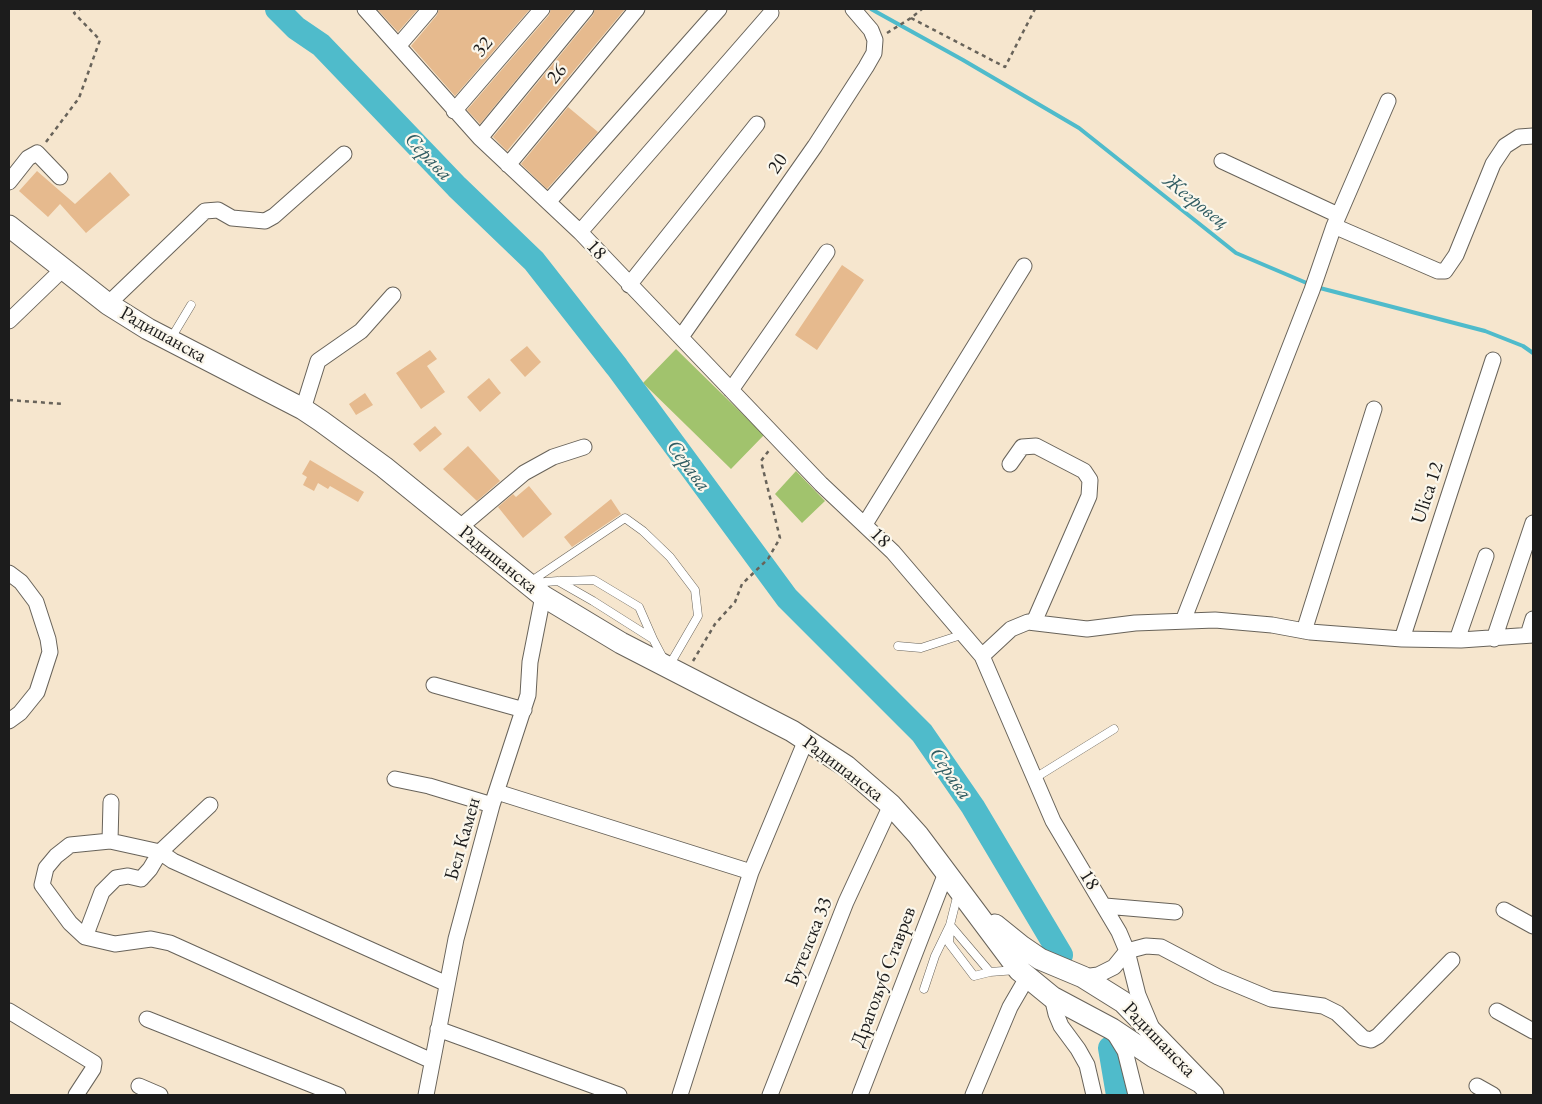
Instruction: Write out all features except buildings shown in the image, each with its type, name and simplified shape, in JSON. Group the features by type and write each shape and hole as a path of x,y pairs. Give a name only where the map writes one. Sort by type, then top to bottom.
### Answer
{"street":[{"name":"18","path":"365,9 399,45 454,111 508,165 580,232 731,390 775,442 865,524 915,575 982,656 1052,821 1105,906 1129,958 1138,995 1156,1036"},
{"path":"399,45 430,9"},
{"name":"32","path":"454,111 542,9"},
{"path":"480,138 586,9"},
{"name":"26","path":"508,165 637,9"},
{"path":"548,202 719,9"},
{"path":"853,9 871,30 875,40"},
{"path":"580,232 770,13"},
{"name":"20","path":"681,337 857,84 874,53 875,40"},
{"path":"1183,621 1312,290 1336,221 1388,101"},
{"path":"629,285 757,124"},
{"path":"1222,161 1336,221 1438,270 1445,271 1456,255 1497,158 1505,146 1519,137 1533,136"},
{"path":"9,182 28,158 37,153 60,177"},
{"path":"108,304 205,211 218,210 232,218 265,221 274,216 344,154"},
{"name":"Радишанска","path":"9,222 63,269 108,304 169,342 303,409 384,467 534,590 621,643 806,740 846,766 891,805 918,836 995,940 1034,982 1207,1089"},
{"path":"731,390 827,252"},
{"path":"865,524 1024,266"},
{"path":"9,321 63,269"},
{"path":"303,409 318,360 360,331 393,295"},
{"name":"Ulica 12","path":"1402,639 1493,360"},
{"path":"1304,631 1374,409"},
{"path":"1010,464 1022,447 1036,446 1084,471 1090,480 1089,496 1034,622"},
{"path":"460,528 524,473 553,457 584,447"},
{"path":"1494,639 1533,523"},
{"path":"1457,640 1486,556"},
{"path":"9,573 21,582 36,602 48,639 50,652 37,692 20,714 9,721"},
{"name":"Бел Камен","path":"426,1095 447,984 494,798 524,710 534,590"},
{"path":"982,656 1011,629 1028,622 1087,629 1135,623 1183,621 1272,625 1304,631 1402,639 1457,640 1531,635 1533,619"},
{"path":"434,685 524,710"},
{"path":"680,1095 751,872 806,740"},
{"path":"395,779 494,798 751,872"},
{"path":"110,802 110,841"},
{"path":"85,937 102,892 116,878 128,876 140,879 150,869 160,852 210,805"},
{"name":"Бутелска 33","path":"770,1095 846,902 891,805"},
{"path":"432,1060 170,943 151,939 115,944 85,937 70,923 42,885 46,868 56,856 70,845 86,842 110,841 160,852 173,861 447,984"},
{"name":"Драгољуб Ставрев","path":"860,1095 946,873"},
{"name":"Радишанска","path":"965,898 1021,946 1106,989 1123,1002 1207,1089"},
{"path":"1105,906 1175,912"},
{"path":"1504,910 1533,926"},
{"path":"1083,978 1098,975 1114,967 1146,946 1161,947 1218,977 1271,999 1322,1006 1337,1013 1363,1038 1371,1040 1378,1036 1452,960"},
{"path":"1129,958 1123,1002 1112,1029 1125,1051 1136,1095"},
{"path":"973,1095 1010,1007 1034,982 1058,966"},
{"path":"1034,982 1087,1065 1094,1095"},
{"path":"9,1011 94,1063 93,1069 76,1095"},
{"path":"1497,1011 1533,1031"},
{"path":"147,1019 338,1095"},
{"path":"438,1029 619,1095"},
{"path":"139,1086 160,1095"},
{"path":"1477,1086 1493,1095"}],"lane":[{"path":"169,342 191,305"},
{"path":"534,590 625,518 643,531 670,557 695,590 698,616 676,672"},
{"path":"534,590 558,581 594,580 639,608 653,638 676,672"},
{"path":"558,581 653,638"},
{"path":"898,646 921,648 964,634"},
{"path":"1035,778 1114,729"},
{"path":"924,989 936,956 965,898"},
{"path":"950,925 949,943 974,976 990,972 1034,982"},
{"path":"950,925 990,972"}],"path":[{"path":"37,153 79,98 100,40 74,13 80,9"},
{"path":"875,40 912,18 922,9"},
{"path":"912,18 1006,67 1035,9"},
{"path":"9,400 63,404"},
{"path":"676,672 714,624 735,602 742,584 768,559 780,538 761,461 775,442"}],"green space":[{"path":"676,349 764,435 731,469 643,383"},
{"path":"796,471 825,501 802,523 775,494"}],"waterway":[{"name":"Серава","path":"277,9 296,28 321,45 457,187 534,261 617,367 787,598 922,733 973,807 1061,955"},
{"name":"Жегровец","path":"871,9 1079,128 1236,253 1309,284"},
{"name":"Жегровец","path":"1316,287 1485,331 1523,346 1533,353"},
{"name":"Серава","path":"1110,1048 1118,1095"}]}
